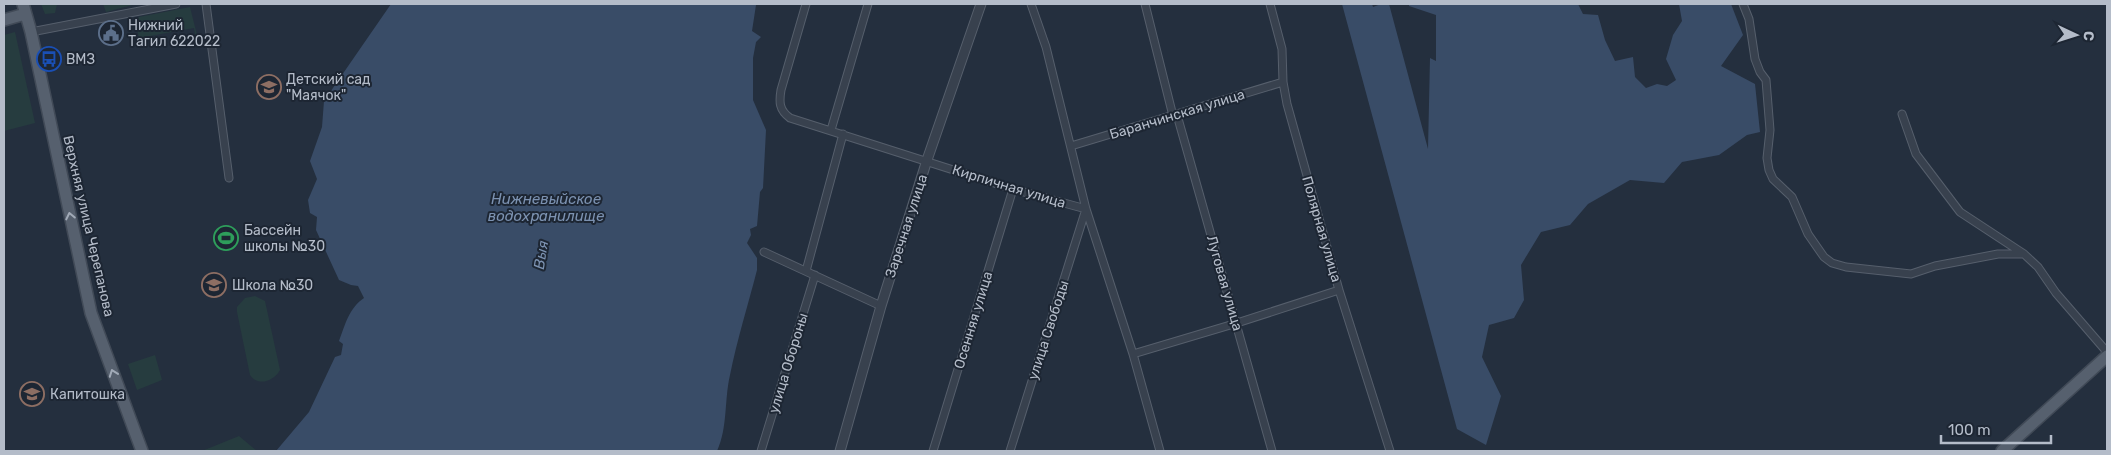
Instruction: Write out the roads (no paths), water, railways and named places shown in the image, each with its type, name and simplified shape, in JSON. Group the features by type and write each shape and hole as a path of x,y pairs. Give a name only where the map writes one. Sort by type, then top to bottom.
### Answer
{"main road":[{"name":"Верхняя улица Черепанова","path":"24,9 31,32 92,313 142,451"},
{"path":"4,20 24,9"},
{"path":"2002,451 2107,356"}],"street":[{"path":"31,32 176,4"},
{"path":"206,4 229,178"},
{"name":"Кирпичная улица","path":"806,4 779,101 783,113 790,118 1014,189 1086,209"},
{"path":"831,130 868,4"},
{"name":"Заречная улица","path":"840,451 881,306 927,160 981,4"},
{"name":"Кирпичная улица","path":"1031,4 1046,47 1086,209 1133,354 1160,451"},
{"name":"Луговая улица","path":"1145,4 1175,116 1237,323 1272,451"},
{"name":"Полярная улица","path":"1270,4 1282,48 1283,82 1287,104 1339,290 1390,451"},
{"path":"1742,4 1749,19 1755,59 1760,72 1766,80 1770,130 1769,170 1773,179 1792,197 1808,234 1824,257 1832,263 1846,267 1911,274 1935,266 1998,254 2024,254"},
{"name":"Баранчинская улица","path":"1071,146 1283,82"},
{"path":"1902,114 1916,154 1960,212 2024,254 2038,267 2056,293 2107,352"},
{"path":"806,271 843,134"},
{"name":"Осенняя улица","path":"933,451 1014,189"},
{"name":"улица Свободы","path":"1010,451 1086,209"},
{"path":"764,252 881,306"},
{"name":"улица Обороны","path":"761,451 815,275"},
{"path":"1133,354 1339,290"}],"water":[{"name":"Нижневыйское водохранилище","path":"391,4 760,4 756,5 752,31 761,37 756,42 753,58 753,100 766,130 763,188 760,192 757,226 750,229 751,235 747,243 757,258 757,270 733,362 728,385 723,433 717,451 276,451 309,412 335,357 341,355 343,344 339,341 348,317 364,298 358,286 339,280 316,230 317,217 310,213 308,200 317,179 310,161 322,127 324,101"},
{"path":"1342,4 1372,4 1373,7 1389,4 1428,149 1430,58 1436,61 1436,15 1409,6 1409,4 1578,4 1583,14 1598,15 1605,40 1615,61 1633,57 1635,77 1646,88 1657,84 1667,86 1676,80 1666,59 1673,35 1682,21 1679,4 1731,4 1743,35 1721,66 1755,84 1760,132 1747,135 1719,155 1682,162 1664,183 1630,180 1588,204 1570,225 1541,232 1521,265 1524,300 1514,318 1489,325 1482,357 1501,396 1486,445 1457,429"}],"place":[{"name":"Нижний Тагил 622022","path":"111,33"},
{"name":"ВМЗ","path":"49,59"},
{"name":"Детский сад \"Маячок\"","path":"269,87"},
{"name":"Бассейн школы №30","path":"226,238"},
{"name":"Школа №30","path":"214,285"},
{"name":"Капитошка","path":"32,394"}],"water label":[{"name":"Выя","path":"541,255"}]}
